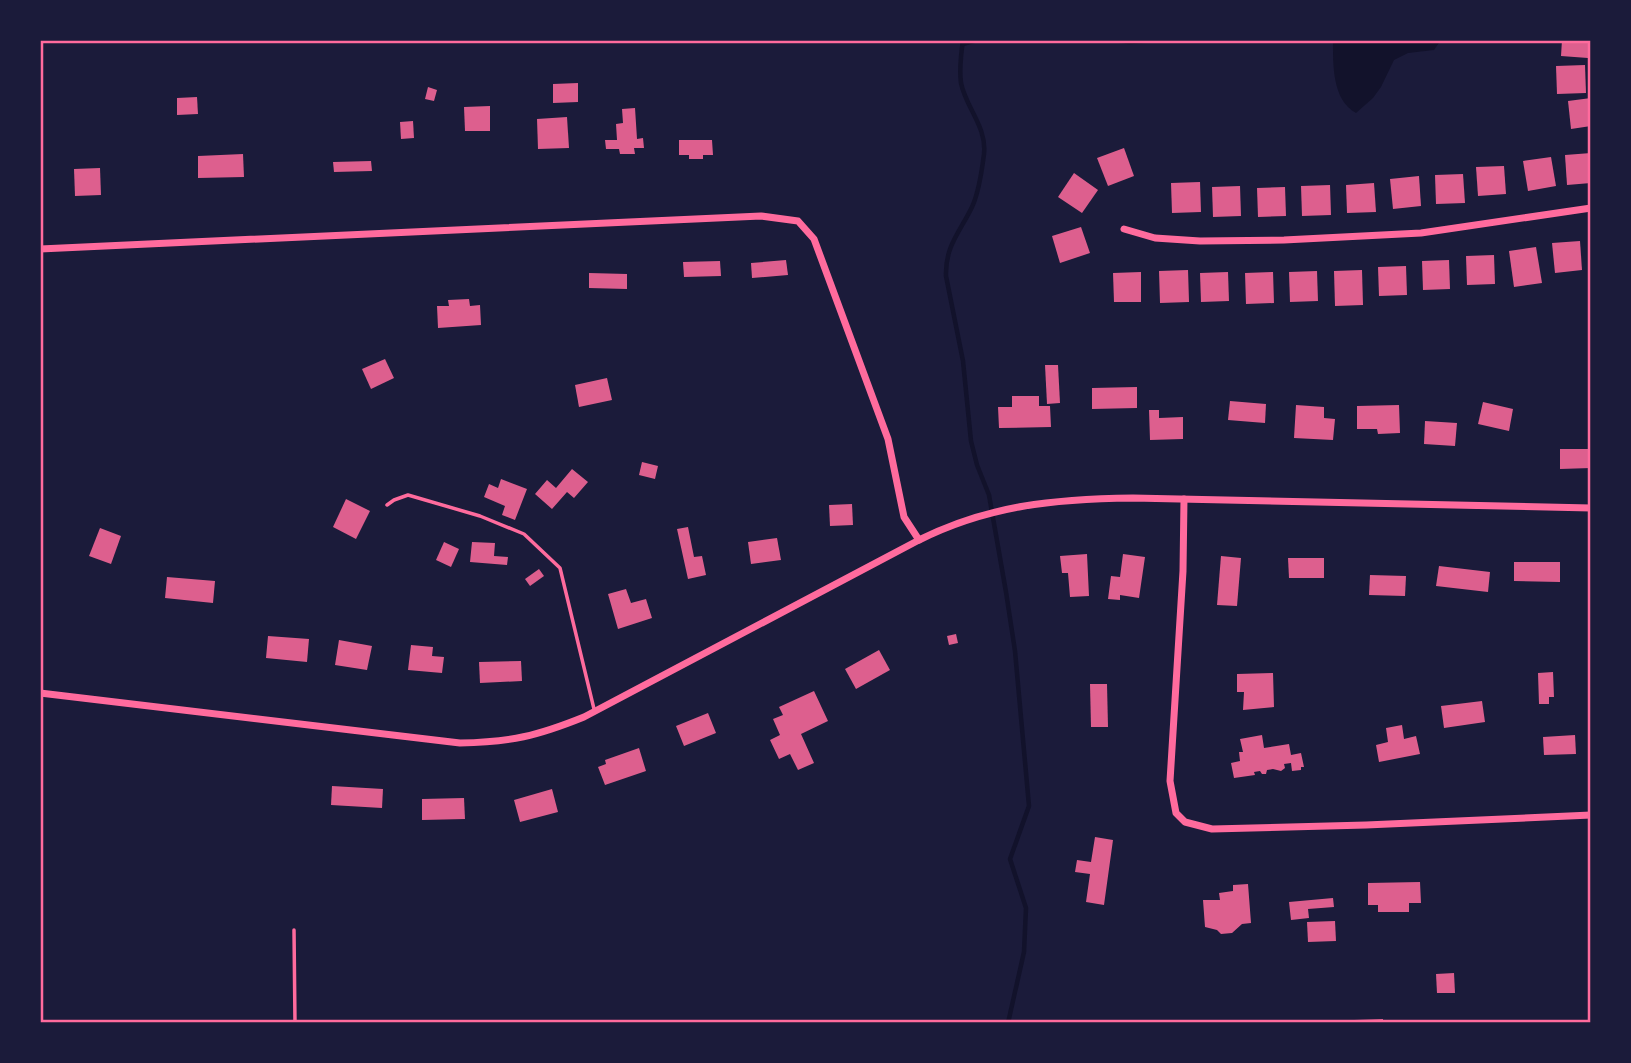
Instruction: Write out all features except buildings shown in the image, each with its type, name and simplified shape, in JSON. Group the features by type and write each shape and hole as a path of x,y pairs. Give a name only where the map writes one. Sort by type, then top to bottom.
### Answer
{"street":[{"path":"1124,229 1154,238 1200,241 1284,240 1421,233 1591,208"},
{"path":"40,249 761,216 798,221 814,239 888,439 904,517 919,540"},
{"path":"40,693 460,743 517,740 550,731 594,712 919,540 948,526 993,511 1086,498 1591,508"},
{"path":"1184,499 1183,571 1170,781 1176,813 1185,822 1212,829 1591,815"}],"lane":[{"path":"387,505 408,495 468,512 524,534 560,568 594,712"},
{"path":"293,930 295,1023"}],"shaded area":[{"path":"1333,40 1441,40 1434,50 1408,53 1394,60 1381,87 1356,113 1348,107 1338,91"}],"waterway":[{"path":"963,40 961,83 982,135 984,154 977,195 954,240 948,256 946,276 963,361 971,441 989,495 1006,592 1015,651 1029,806 1010,859 1026,908 1024,952 1008,1023"},
{"path":"963,44 977,40"},
{"path":"1114,40 1163,40"}]}
